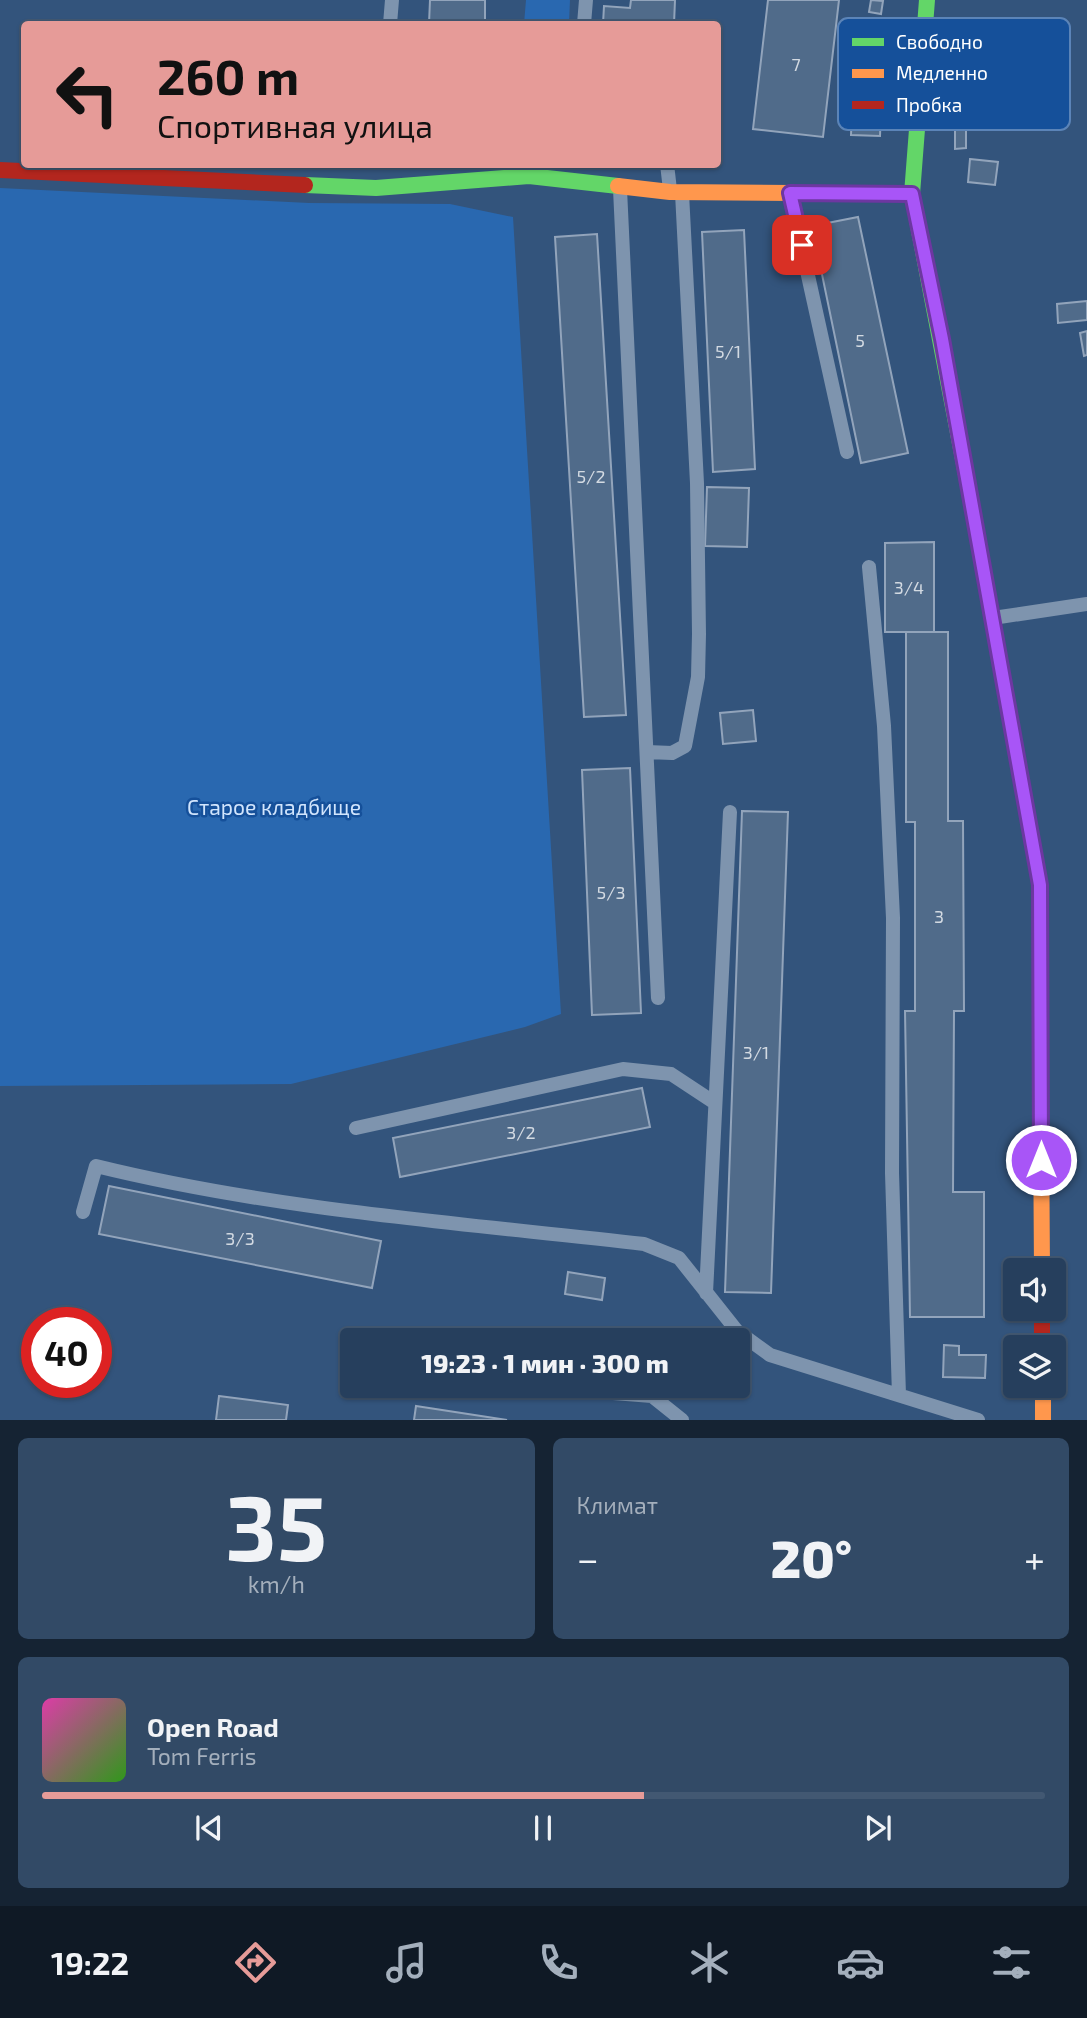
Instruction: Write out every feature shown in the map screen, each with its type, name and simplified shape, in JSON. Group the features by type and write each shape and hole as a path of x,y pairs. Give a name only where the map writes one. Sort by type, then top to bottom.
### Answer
{"street":[{"path":"927,18 928,0"},
{"path":"917,130 912,194 942,339 1040,885 1042,1258"},
{"path":"0,170 376,182 529,176 676,192 912,194"},
{"path":"1043,1398 1043,1419"}],"lane":[{"path":"390,21 392,0"},
{"path":"584,21 586,0"},
{"path":"646,752 672,753 685,746 698,677 697,483 676,192 668,168"},
{"path":"620,186 658,998"},
{"path":"790,193 846,452"},
{"path":"869,567 884,726 893,918 892,1173 899,1395"},
{"path":"992,618 1087,604"},
{"path":"706,1293 730,812"},
{"path":"356,1128 623,1069 671,1074 715,1104"},
{"path":"83,1212 96,1166 157,1181 366,1213 644,1244 679,1258 737,1331 770,1355 978,1419"},
{"path":"655,1398 682,1419"}],"green space":[{"path":"526,0 570,0 569,21 524,21"},
{"name":"Старое кладбище","path":"0,188 309,203 450,204 513,217 561,1014 525,1027 291,1084 0,1086"}],"building":[{"path":"430,0 485,0 485,21 429,21"},
{"path":"631,0 675,0 674,21 603,21 604,6 630,8"},
{"path":"768,0 839,0 823,137 753,129"},
{"path":"871,0 883,1 881,14 869,12"},
{"path":"851,130 880,130 880,136 851,135"},
{"path":"955,130 966,130 966,148 955,149"},
{"path":"970,159 998,162 995,185 968,182"},
{"path":"858,217 908,453 861,463 812,226"},
{"path":"744,230 755,469 713,472 702,232"},
{"path":"597,234 626,715 584,717 555,237"},
{"path":"1087,301 1087,320 1058,323 1057,304"},
{"path":"1087,331 1087,355 1084,356 1080,333"},
{"path":"707,487 749,488 747,547 705,546"},
{"path":"934,542 934,632 885,632 885,543"},
{"path":"906,632 948,632 948,821 963,821 964,1011 954,1011 953,1192 984,1192 984,1317 910,1317 905,1011 915,1011 915,822 906,822"},
{"path":"753,710 756,741 723,744 720,713"},
{"path":"630,768 641,1013 592,1015 582,770"},
{"path":"742,811 788,812 771,1293 725,1292"},
{"path":"642,1088 650,1127 400,1177 393,1138"},
{"path":"109,1186 381,1241 372,1288 99,1234"},
{"path":"568,1272 605,1278 602,1300 565,1294"},
{"path":"944,1345 959,1346 959,1355 986,1355 985,1378 943,1377"},
{"path":"219,1396 288,1405 286,1420 216,1420"},
{"path":"416,1406 507,1420 414,1420"}],"traffic: fast":[{"path":"926,18 927,0"},
{"path":"917,130 912,194 973,511"},
{"path":"305,185 376,188 529,176 618,186"}],"traffic: slow":[{"path":"618,186 670,192 912,194"},
{"path":"1040,965 1042,1258"},
{"path":"1043,1398 1043,1420"}],"traffic: jam":[{"path":"0,170 305,185"},
{"path":"973,511 1040,885 1040,965"},
{"path":"1042,1321 1042,1335"}],"route":[{"path":"802,245 790,193 912,194 942,339 1040,885 1041,1160"}]}
